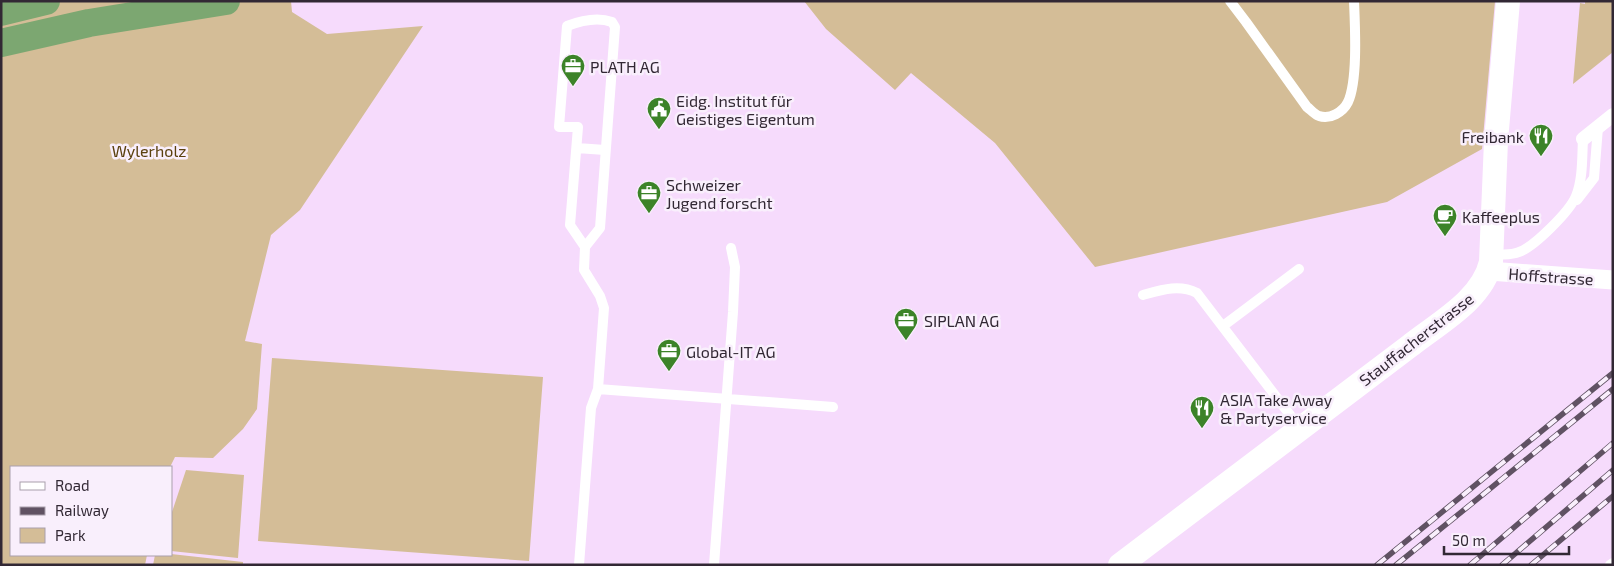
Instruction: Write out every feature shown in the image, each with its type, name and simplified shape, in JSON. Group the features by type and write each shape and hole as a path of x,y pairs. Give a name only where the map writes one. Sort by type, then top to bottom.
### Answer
{"highway":[{"path":"1,12 46,1"},
{"path":"1,43 98,22 226,1"}],"street":[{"path":"1490,263 1496,141 1508,1"},
{"path":"1583,139 1613,115"},
{"name":"Hoffstrasse","path":"1490,263 1613,280"},
{"name":"Stauffacherstrasse","path":"1120,565 1466,302 1478,289 1490,263"}],"lane":[{"path":"1230,1 1307,107 1318,116 1330,117 1339,112 1348,102 1353,81 1355,46 1354,1"},
{"path":"579,565 591,408 598,389 604,308 600,296 584,270 585,247 600,228 615,27 612,22 607,20 580,21 566,26 558,127 578,128 570,225 585,247"},
{"path":"1490,263 1524,250 1557,221 1582,194 1594,178 1598,127"},
{"path":"1569,208 1576,197 1580,185 1583,139"},
{"path":"576,148 606,150"},
{"path":"714,565 735,267 731,248"},
{"path":"1223,326 1299,269"},
{"path":"1143,295 1174,288 1192,291 1200,296 1300,428"},
{"path":"598,389 834,407"}],"green space":[{"name":"Wylerholz","path":"1,1 291,1 292,12 327,34 423,26 300,210 271,235 245,341 262,344 257,409 243,429 213,458 175,457 170,466 10,466 10,556 147,556 145,565 1,565"},
{"path":"804,1 1495,1 1482,149 1387,202 1095,267 995,143 911,73 895,90 826,29"},
{"path":"1585,1 1613,1 1613,52 1573,84 1580,3 1585,4"},
{"path":"272,358 543,377 529,561 258,541"},
{"path":"186,470 244,475 238,558 172,551 172,512"},
{"path":"172,554 243,562 243,565 153,565 155,556 172,556"}],"railway":[{"path":"1377,565 1613,373"},
{"path":"1396,565 1613,389"},
{"path":"1470,565 1613,443"},
{"path":"1502,565 1613,470"},
{"path":"1531,565 1613,496"}],"place":[{"name":"PLATH AG","path":"573,87"},
{"name":"Eidg. Institut für Geistiges Eigentum","path":"659,130"},
{"name":"Freibank","path":"1541,157"},
{"name":"Schweizer Jugend forscht","path":"649,214"},
{"name":"Kaffeeplus","path":"1445,237"},
{"name":"SIPLAN AG","path":"906,341"},
{"name":"Global-IT AG","path":"669,372"},
{"name":"ASIA Take Away & Partyservice","path":"1202,429"}]}
